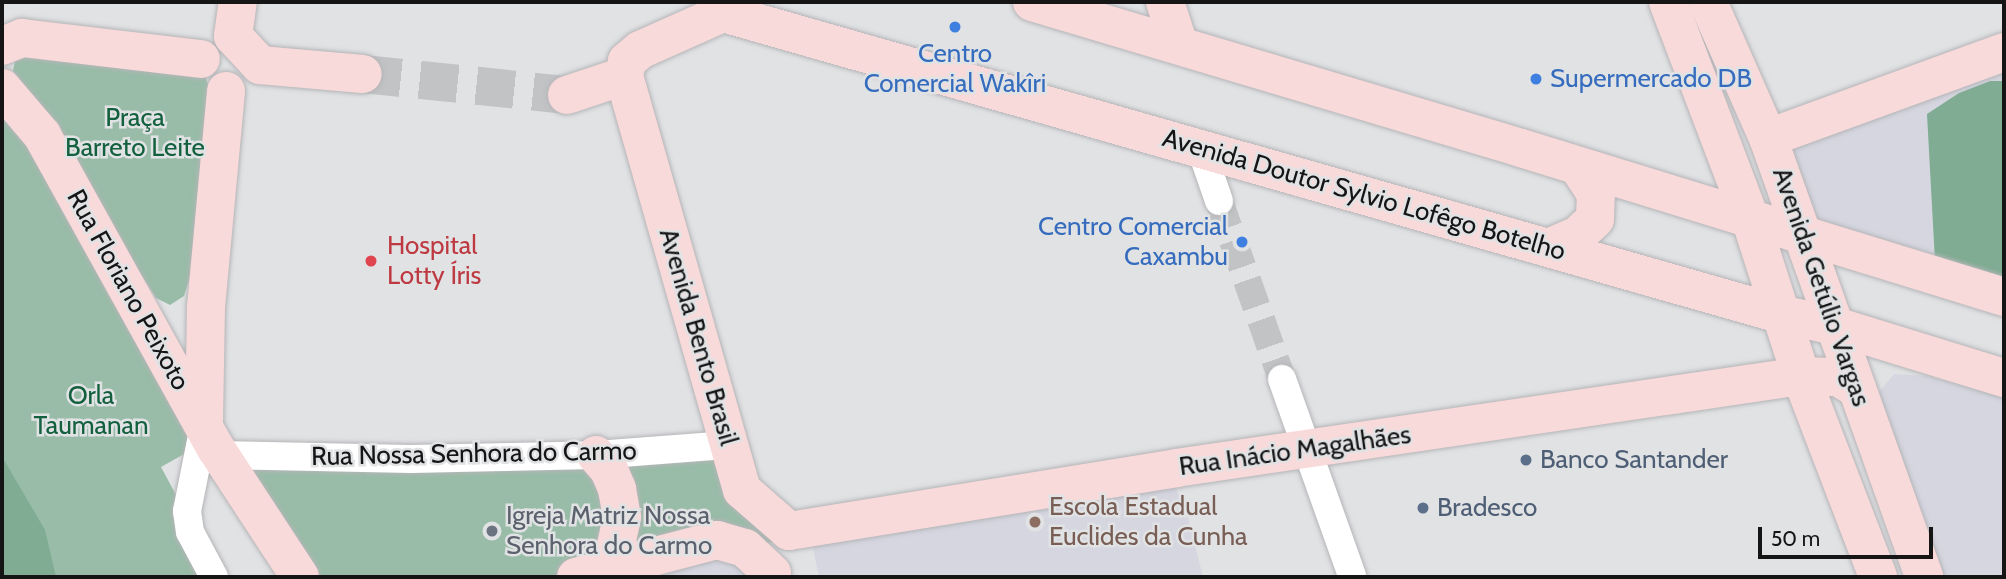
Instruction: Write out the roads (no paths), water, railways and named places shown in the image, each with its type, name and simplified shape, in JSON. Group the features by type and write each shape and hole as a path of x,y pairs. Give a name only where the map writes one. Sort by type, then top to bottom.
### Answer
{"main road":[{"path":"1032,2 1155,28 1578,166 2004,297"},
{"path":"1155,28 1166,2"},
{"name":"Avenida Getúlio Vargas","path":"1668,2 1750,218 1801,376 1878,577"},
{"name":"Avenida Getúlio Vargas","path":"1708,2 1768,138 1805,236 1924,577"},
{"name":"Avenida Doutor Sylvio Lofêgo Botelho","path":"624,76 627,61 640,50 723,13 1780,314 1835,327 2004,378"},
{"path":"201,59 235,19 260,65"},
{"path":"12,42 201,59 226,92 206,307 212,441"},
{"path":"1768,138 2004,52"},
{"path":"226,92 260,65 363,74"},
{"path":"567,95 624,76"},
{"name":"Avenida Bento Brasil","path":"624,76 727,445 742,489 789,531"},
{"name":"Rua Floriano Peixoto","path":"2,88 41,135 212,441 300,577"},
{"path":"1548,248 1578,235 1595,219 1597,194 1578,166"},
{"path":"135,304 172,320 184,318 206,307"},
{"name":"Rua Inácio Magalhães","path":"789,531 1801,376 1838,377 1857,389"},
{"path":"591,573 616,545 622,517 617,489 608,470 596,455"},
{"path":"591,573 717,540 730,530 736,518 742,489"},
{"path":"717,540 745,548 773,575 789,531"}],"street":[{"path":"1201,149 1219,201"},
{"path":"1282,379 1352,576"},
{"path":"212,441 187,511 190,532 214,577"},
{"name":"Rua Nossa Senhora do Carmo","path":"212,441 411,459 596,455 727,445"}],"tunnel":[{"path":"363,74 567,95"},
{"path":"1219,201 1282,379"}],"place":[{"name":"Centro Comercial Wakîri","path":"955,27"},
{"name":"Supermercado DB","path":"1536,79"},
{"name":"Centro Comercial Caxambu","path":"1242,242"},
{"name":"Hospital Lotty Íris","path":"371,261"},
{"name":"Banco Santander","path":"1526,460"},
{"name":"Bradesco","path":"1423,508"},
{"name":"Escola Estadual Euclides da Cunha","path":"1035,522"},
{"name":"Igreja Matriz Nossa Senhora do Carmo","path":"492,531"}],"park label":[{"name":"Praça Barreto Leite","path":"135,133"},
{"name":"Orla Taumanan","path":"91,411"}]}
